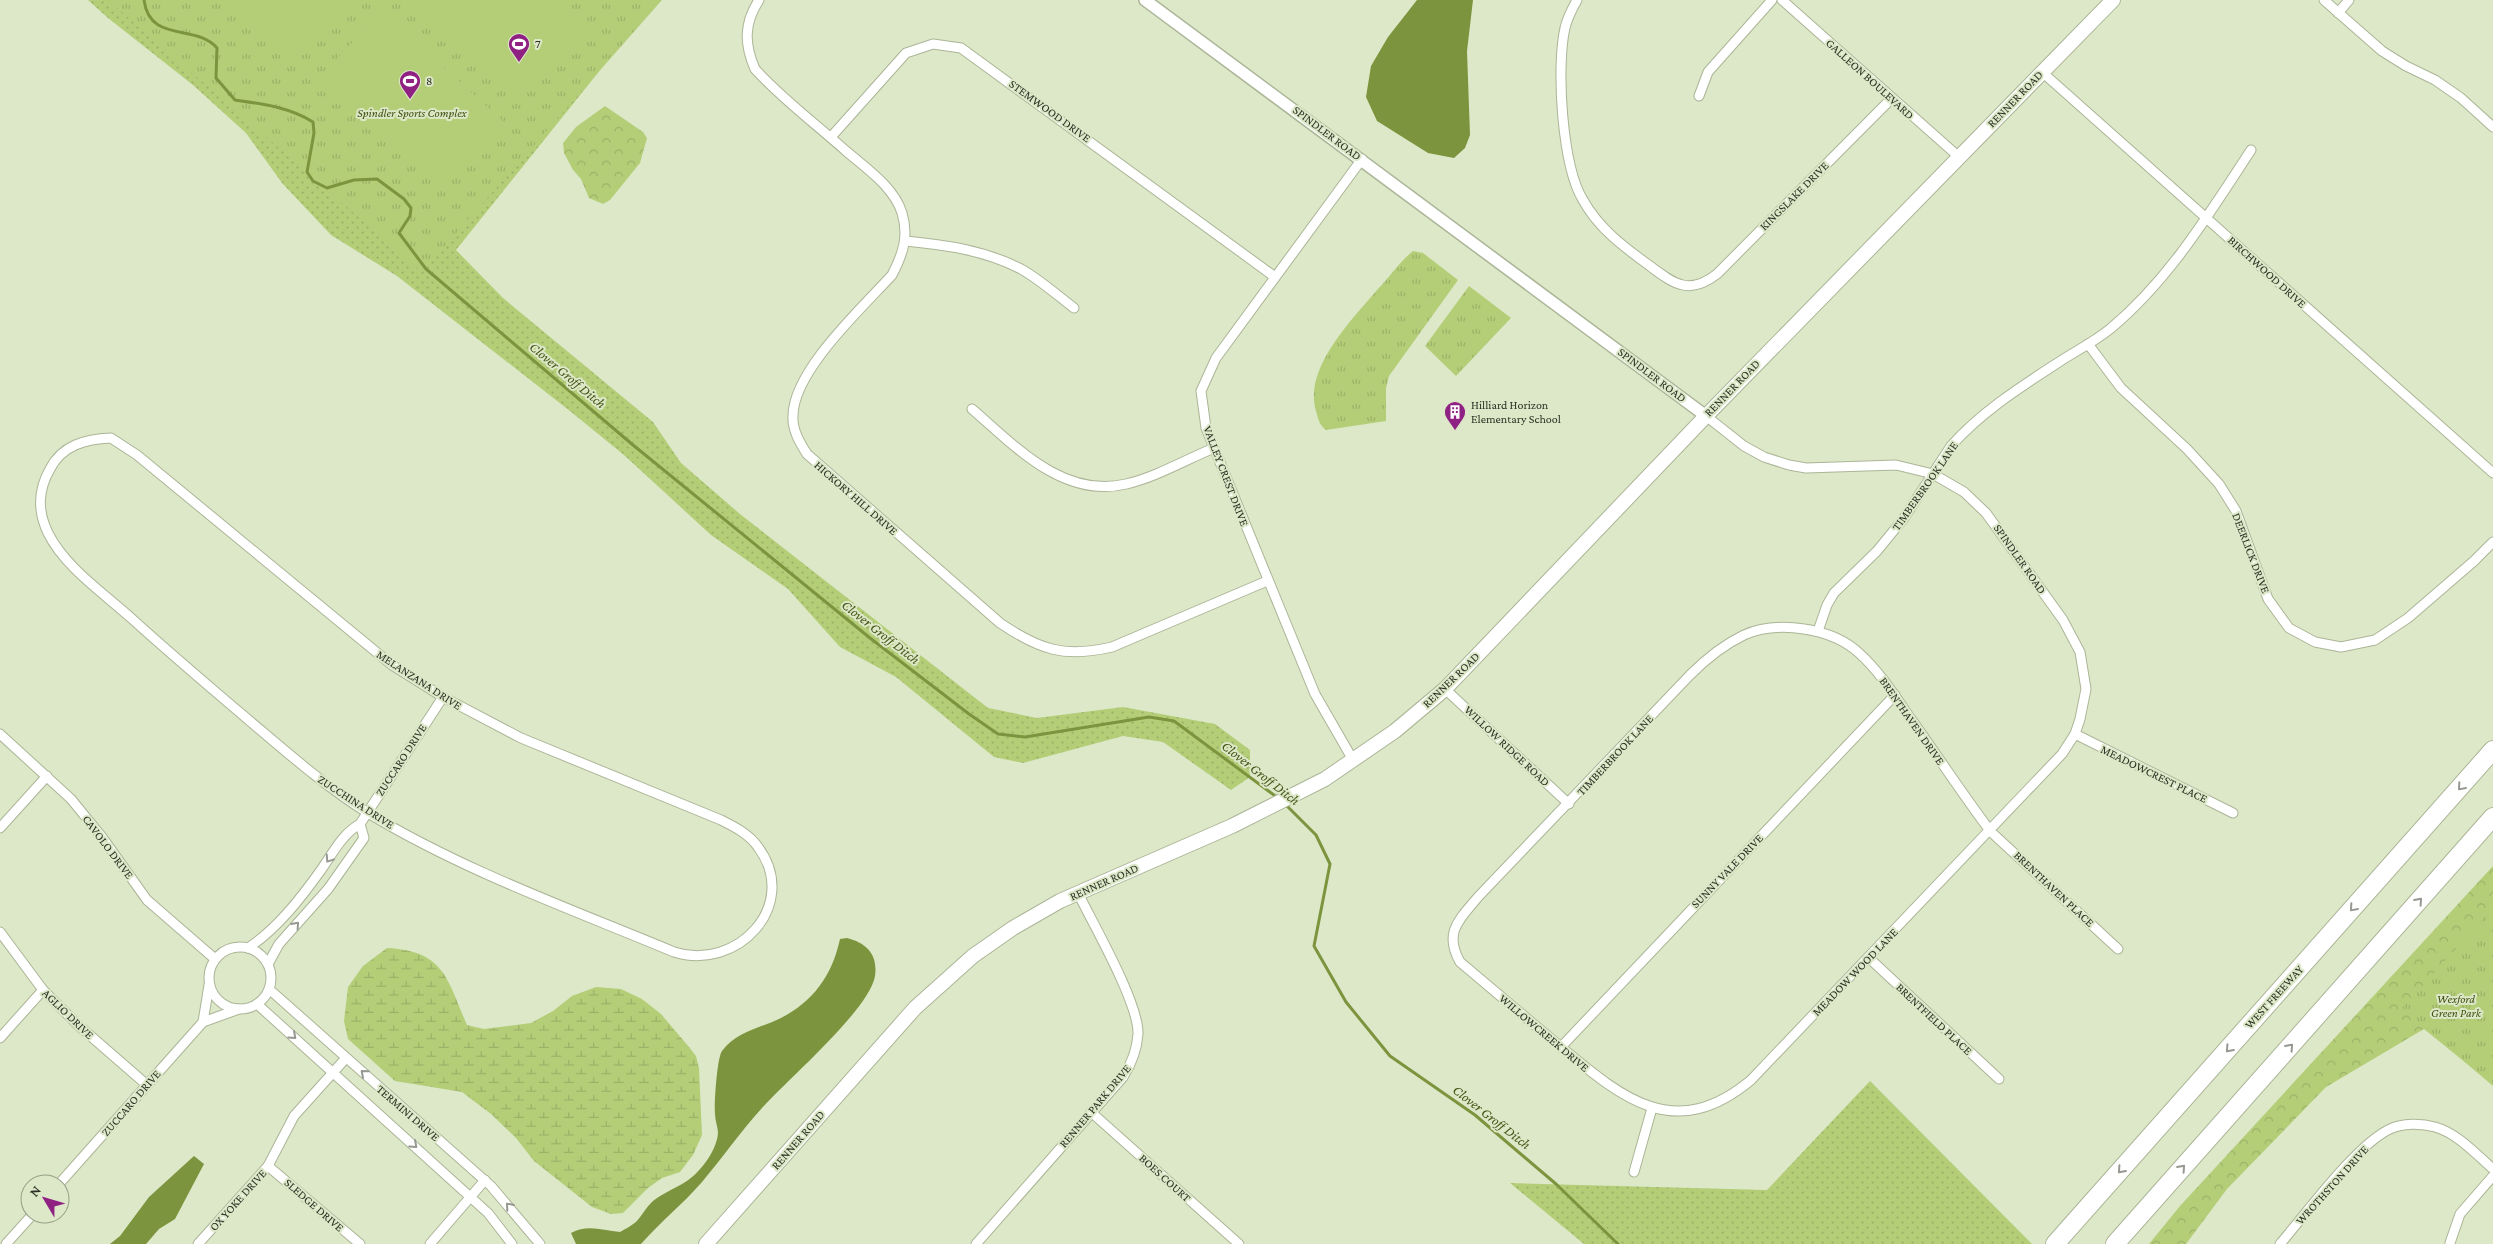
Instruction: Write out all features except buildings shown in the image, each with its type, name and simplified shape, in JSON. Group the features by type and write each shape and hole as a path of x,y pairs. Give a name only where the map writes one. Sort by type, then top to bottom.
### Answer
{"highway":[{"name":"WEST FREEWAY","path":"2055,1244 2493,750"},
{"path":"2115,1244 2493,817"}],"main road":[{"name":"RENNER ROAD","path":"706,1244 915,1008 950,976 992,942 1044,910 1078,893 1283,801 1325,779 1396,732 1445,689 1706,416 2113,0"}],"street":[{"name":"HICKORY HILL DRIVE","path":"759,0 748,23 746,38 748,54 755,69 883,183 902,211 906,241 900,261 892,275 825,350 804,378 795,397 792,417 797,437 807,454 1000,623 1019,636 1040,646 1061,652 1086,652 1112,647 1267,581"},
{"name":"SPINDLER ROAD","path":"1145,0 1744,446 1764,457 1806,468 1896,464 1933,474 1964,492 1986,513 2063,620 2080,652 2084,670 2084,704 2075,734"},
{"name":"KINGSLAKE DRIVE","path":"1577,0 1565,29 1562,70 1565,146 1571,174 1582,200 1597,222 1618,243 1667,279 1678,284 1691,286 1706,283 1718,274 1892,98"},
{"path":"1699,96 1708,72 1772,0"},
{"name":"GALLEON BOULEVARD","path":"1782,0 1959,157"},
{"path":"2324,0 2382,51 2406,66 2435,80 2461,98 2493,127"},
{"path":"2338,13 2349,0"},
{"name":"STEMWOOD DRIVE","path":"831,137 906,53 933,44 961,48 1275,276"},
{"name":"BIRCHWOOD DRIVE","path":"2042,72 2493,473"},
{"name":"TIMBERBROOK LANE","path":"1452,942 1453,931 1458,922 1478,897 1569,804 1690,675 1714,653 1747,634 1792,628 1818,631 1827,604 1834,593 1893,532 1951,446 1973,423 2009,395 2109,329 2152,290 2206,218 2251,150"},
{"name":"VALLEY CREST DRIVE","path":"1353,760 1315,694 1267,581 1206,428 1201,392 1216,358 1362,160"},
{"path":"906,241 949,245 979,252 1022,270 1074,308"},
{"name":"DEERLICK DRIVE","path":"2088,344 2121,388 2187,449 2219,484 2236,511 2268,599 2289,628 2314,642 2341,647 2375,640 2408,618 2474,562 2493,542"},
{"path":"972,409 1052,473 1071,481 1088,485 1106,487 1127,484 1214,448"},
{"name":"MELANZANA DRIVE","path":"55,460 72,446 92,439 111,438 137,455 392,665 443,697 521,738 721,820 742,831 758,846 768,864 772,889"},
{"name":"ZUCCHINA DRIVE","path":"55,460 42,483 39,508 48,534 72,564 191,672 318,778 367,813 448,858 687,956 721,954 739,946 753,934 763,919 772,889"},
{"name":"BRENTHAVEN DRIVE","path":"1818,631 1839,639 1858,652 1886,682 1990,831"},
{"name":"WILLOW RIDGE ROAD","path":"1445,689 1569,804"},
{"name":"SUNNY VALE DRIVE","path":"1561,1047 1895,695"},
{"name":"ZUCCARO DRIVE","path":"248,948 267,934 289,910 321,871 349,830 360,824 443,697"},
{"name":"CAVOLO DRIVE","path":"0,734 71,799 102,837 148,900 215,959"},
{"name":"MEADOWCREST PLACE","path":"2075,734 2232,813"},
{"name":"MEADOW WOOD LANE","path":"1652,1108 1664,1111 1693,1110 1734,1094 1752,1080 2062,754 2075,734"},
{"path":"0,828 47,776"},
{"name":"ZUCCARO DRIVE","path":"268,964 279,944 328,889 354,855 364,838 360,824"},
{"name":"BRENTHAVEN PLACE","path":"1990,831 2118,949"},
{"name":"RENNER PARK DRIVE","path":"976,1244 1130,1067 1135,1056 1138,1033 1134,1008 1078,893"},
{"name":"AGLIO DRIVE","path":"0,932 42,990 78,1025 147,1085"},
{"name":"WILLOWCREEK DRIVE","path":"1452,942 1460,962 1561,1047 1612,1089 1631,1100 1652,1108"},
{"path":"203,1022 209,985 208,976 215,959 229,948 248,948 256,951 268,964 270,972 269,989 257,1004 239,1009 229,1007 220,1002 209,985"},
{"name":"BRENTFIELD PLACE","path":"1869,958 1999,1079"},
{"name":"TERMINI DRIVE","path":"269,989 485,1180 540,1244"},
{"path":"0,1038 42,990"},
{"name":"TERMINI DRIVE","path":"257,1004 488,1212 512,1244"},
{"name":"ZUCCARO DRIVE","path":"68,1174 203,1022 239,1009"},
{"name":"OX YOKE DRIVE","path":"198,1244 268,1166 294,1116 346,1058"},
{"path":"1634,1172 1652,1108"},
{"name":"BOES COURT","path":"1091,1112 1239,1244"},
{"name":"WROTHSTON DRIVE","path":"2280,1244 2362,1149 2391,1129 2412,1124 2435,1127 2458,1139 2493,1169"},
{"name":"SLEDGE DRIVE","path":"268,1166 360,1244"},
{"path":"2450,1243 2460,1214 2493,1176"},
{"path":"430,1244 485,1180"},
{"path":"6,1244 24,1224"}],"green space":[{"path":"88,0 149,0 601,69 456,250 503,298 653,422 681,463 740,514 988,708 1037,718 1123,707 1215,724 1250,750 1250,777 1231,790 1163,742 1123,736 1023,763 994,757 896,677 840,647 788,589 711,535 624,455 570,411 397,276 331,235 282,183 246,133 193,85"},
{"name":"Spindler Sports Complex","path":"108,0 662,0 422,272"},
{"path":"231,0 348,0 295,59"},
{"name":"7","path":"414,0 552,0 584,29 522,98"},
{"name":"8","path":"381,10 502,120 440,189 318,80"},
{"path":"605,106 643,132 647,138 640,163 610,200 603,204 589,198 581,179 573,170 564,153 563,143 576,127"},
{"path":"1413,251 1423,253 1458,280 1389,376 1386,388 1386,421 1326,430 1318,419 1314,395 1317,378 1323,362 1343,330"},
{"path":"1469,286 1511,318 1456,376 1425,346"},
{"path":"2493,866 2493,1085 2424,1029 2326,1087 2227,1189 2186,1244 2149,1244 2180,1206"},
{"name":"Wexford Green Park","path":"2493,908 2493,1086 2402,1008"},
{"path":"387,948 406,950 421,955 433,962 448,981 467,1025 484,1029 531,1023 553,1011 572,996 596,987 621,989 642,999 661,1014 696,1056 699,1068 702,1135 693,1155 680,1172 662,1178 648,1188 623,1213 611,1214 592,1207 534,1161 516,1138 491,1114 462,1092 395,1081 348,1039 344,1021 348,987 363,966"},
{"path":"1870,1081 2032,1244 1584,1244 1510,1183 1767,1190"}],"shaded area":[{"path":"1417,0 1473,0 1467,51 1470,135 1465,148 1454,158 1428,153 1377,121 1366,97 1371,66 1388,37"},
{"path":"847,938 860,943 870,951 875,962 875,976 870,990 844,1025 762,1108 702,1182 641,1244 576,1244 571,1233 577,1230 595,1228 620,1232 636,1222 653,1201 688,1180 700,1169 706,1162 717,1140 715,1092 722,1051 737,1037 781,1018 805,1002 815,992 830,968 840,939"},
{"path":"194,1156 204,1164 175,1219 159,1229 146,1244 110,1244 120,1236 149,1197"}],"waterway":[{"name":"Clover Groff Ditch","path":"144,0 148,14 155,23 164,28 197,36 217,48 216,78 235,100 285,110 313,122 314,133 307,172 313,181 327,188 354,180 377,179 404,199 411,208 410,216 399,233 426,269 633,445 870,638 969,714 998,734 1025,737 1149,717 1174,721 1278,798"},
{"name":"Clover Groff Ditch","path":"1284,803 1316,835 1330,864 1314,946 1346,1002 1390,1056 1475,1115 1556,1184 1618,1244"}],"place":[{"name":"7","path":"519,63"},
{"name":"8","path":"410,100"},
{"name":"Hilliard Horizon Elementary School","path":"1455,431"}]}
